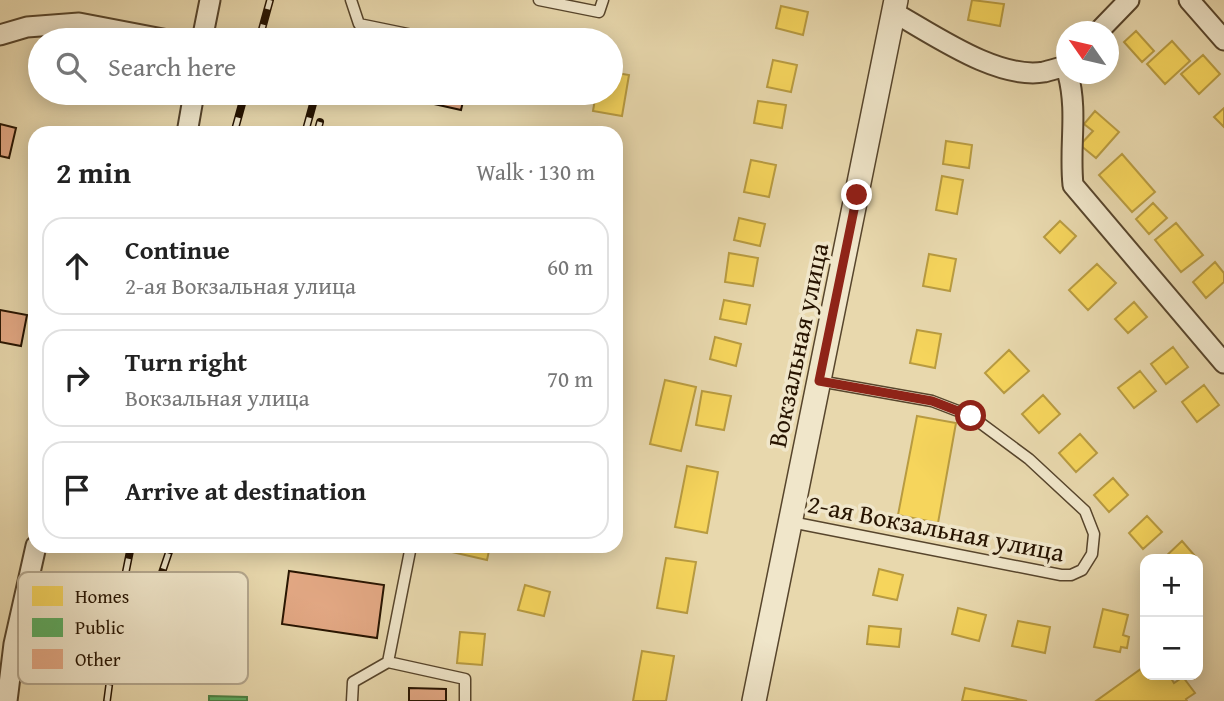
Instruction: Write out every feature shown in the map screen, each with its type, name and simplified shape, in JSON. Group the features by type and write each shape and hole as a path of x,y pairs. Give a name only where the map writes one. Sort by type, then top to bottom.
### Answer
{"street":[{"path":"204,28 210,0"},
{"path":"1109,21 1129,0"},
{"path":"1189,0 1224,40"},
{"path":"894,6 973,58 1019,72 1056,70"},
{"name":"Вокзальная улица","path":"754,701 894,6"},
{"path":"0,36 27,27 79,23 105,28"},
{"path":"1071,84 1074,98 1073,185 1224,363"},
{"path":"188,126 192,105"},
{"path":"30,572 34,553"},
{"path":"7,701 18,626"}],"lane":[{"path":"351,0 359,24 379,28"},
{"path":"539,0 600,12 603,0"},
{"name":"2-ая Вокзальная улица","path":"791,522 1061,575 1071,575 1082,570 1092,554 1094,534 1085,511 1029,459 971,416 932,401 819,381"},
{"path":"388,662 410,553"},
{"path":"352,701 353,682 388,662 465,679 465,701"}],"building: Homes":[{"path":"972,0 1004,4 1000,26 968,20"},
{"path":"781,6 808,12 803,35 776,28"},
{"path":"1136,31 1154,51 1142,62 1124,42"},
{"path":"1172,41 1190,61 1165,84 1147,64"},
{"path":"1203,55 1220,74 1199,94 1181,74"},
{"path":"773,60 797,65 791,92 767,87"},
{"path":"623,74 629,75 622,116 593,111 594,105 623,105"},
{"path":"758,101 786,105 782,128 754,123"},
{"path":"1224,108 1224,127 1214,117"},
{"path":"1095,111 1119,132 1096,158 1080,145 1093,131 1084,124"},
{"path":"946,141 972,145 969,168 943,164"},
{"path":"1122,154 1155,192 1132,212 1099,175"},
{"path":"751,160 776,165 769,197 744,192"},
{"path":"942,176 963,180 957,214 936,210"},
{"path":"1153,203 1167,218 1149,234 1136,219"},
{"path":"739,218 765,224 760,246 734,240"},
{"path":"1060,221 1076,236 1060,253 1044,237"},
{"path":"1176,223 1203,255 1181,272 1155,240"},
{"path":"729,253 758,258 753,286 725,282"},
{"path":"929,254 956,259 950,291 923,286"},
{"path":"1215,262 1224,273 1224,282 1206,298 1193,282"},
{"path":"1097,264 1116,283 1088,310 1069,290"},
{"path":"724,300 750,305 746,324 720,319"},
{"path":"1134,302 1147,317 1128,333 1115,319"},
{"path":"917,330 941,334 935,368 910,363"},
{"path":"715,337 741,344 736,366 710,359"},
{"path":"1173,347 1188,367 1166,384 1151,364"},
{"path":"1009,350 1029,371 1004,393 985,373"},
{"path":"1140,371 1156,391 1134,408 1118,388"},
{"path":"665,380 696,387 681,451 650,444"},
{"path":"1204,385 1219,405 1197,422 1182,402"},
{"path":"702,391 731,396 724,430 696,425"},
{"path":"1043,395 1060,414 1039,433 1022,414"},
{"path":"917,416 956,423 938,523 898,515"},
{"path":"1080,434 1097,453 1076,472 1059,453"},
{"path":"687,466 718,472 707,533 675,527"},
{"path":"1113,478 1128,495 1109,512 1094,495"},
{"path":"1147,516 1162,532 1143,549 1129,533"},
{"path":"1182,541 1193,554 1168,554"},
{"path":"456,553 488,553 487,560"},
{"path":"666,558 696,562 687,613 657,608"},
{"path":"879,569 903,575 897,600 873,595"},
{"path":"525,585 550,592 544,616 518,610"},
{"path":"958,608 986,615 979,641 952,634"},
{"path":"1103,609 1128,615 1123,635 1129,637 1127,648 1121,647 1120,652 1094,647"},
{"path":"1018,621 1050,627 1045,653 1012,646"},
{"path":"869,626 901,629 899,647 867,644"},
{"path":"460,632 485,634 482,665 457,663"},
{"path":"642,651 674,656 666,701 633,701"},
{"path":"1140,670 1140,680 1172,680 1174,683 1185,680 1195,693 1186,699 1187,701 1096,701"},
{"path":"965,688 1027,701 962,701"}],"building: Public":[{"path":"209,696 247,697 247,701 209,701"}],"building: Other":[{"path":"439,105 462,105 461,110"},
{"path":"0,124 16,128 9,158 0,156"},
{"path":"0,310 27,315 21,346 0,342"},
{"path":"289,571 384,585 377,638 282,624"},
{"path":"409,688 446,689 446,701 409,701"}],"railway":[{"path":"262,28 270,0"},
{"path":"236,126 242,105"},
{"path":"307,126 313,105"},
{"path":"319,126 320,122"},
{"path":"126,572 130,553"},
{"path":"162,572 169,553"},
{"path":"107,701 109,684"}],"route":[{"path":"857,195 819,381 932,401 971,416"}]}
